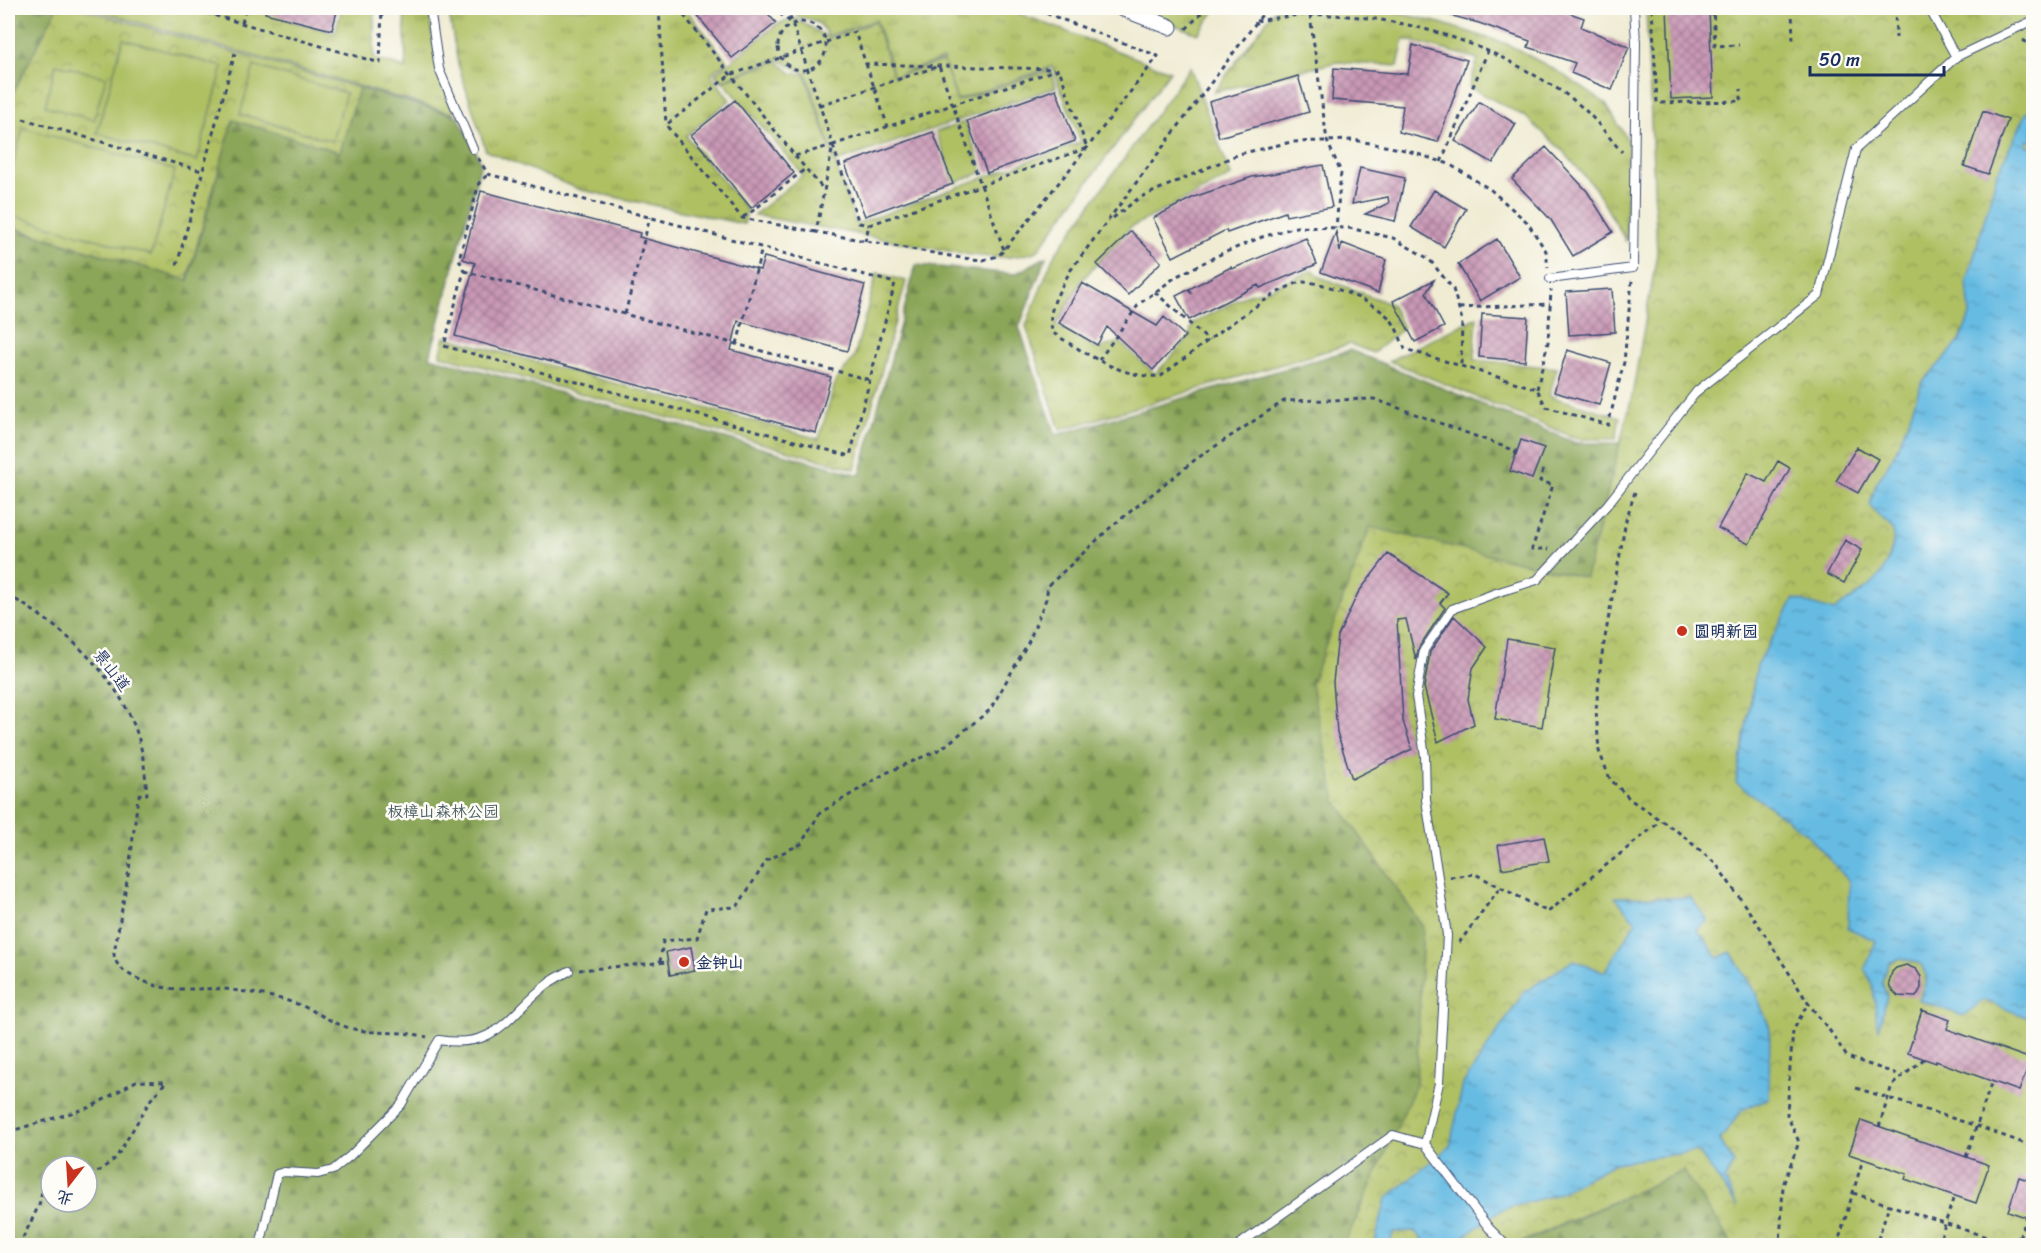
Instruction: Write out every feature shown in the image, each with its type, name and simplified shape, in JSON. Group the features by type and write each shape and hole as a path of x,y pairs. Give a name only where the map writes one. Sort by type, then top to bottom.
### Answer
{"street":[{"path":"1121,8 1170,27"}],"lane":[{"path":"430,8 439,69 473,149"},
{"path":"1550,279 1633,268 1634,8"},
{"path":"1929,8 1956,57"},
{"path":"1425,1144 1439,1083 1447,934 1426,800 1425,756 1416,696 1424,650 1452,609 1496,592 1537,580 1607,505 1697,391 1819,295 1856,149 1956,57 2034,20"},
{"path":"260,1245 277,1174 284,1172 318,1174 333,1170 401,1105 439,1040 455,1043 477,1039 496,1032 549,983 569,971"},
{"path":"1236,1245 1393,1135 1425,1144 1489,1228 1507,1245"}],"path":[{"path":"189,8 380,63 382,8"},
{"path":"242,23 246,8"},
{"path":"659,8 666,125 742,218 961,258 983,260 998,256 1004,250 1158,56 1032,8"},
{"path":"678,8 824,190"},
{"path":"772,8 793,23"},
{"path":"788,8 859,223 868,225 1087,148"},
{"path":"1170,27 1184,31 1206,8"},
{"path":"1267,8 1070,271 1052,309 1049,321 1053,333 1112,367 1146,378 1161,376 1269,297 1302,282 1339,290 1371,303 1392,320 1405,349 1537,389"},
{"path":"1652,8 1657,104 1741,101 1741,89"},
{"path":"1724,8 1713,8 1715,46 1739,45"},
{"path":"1792,8 1793,43"},
{"path":"1894,8 1896,38"},
{"path":"1255,22 1310,15 1354,16 1406,25 1463,40 1553,86 1588,113 1634,168"},
{"path":"1310,15 1327,141 1341,172 1336,228"},
{"path":"808,22 815,26 821,31 826,42 825,53 821,60 808,69 792,68 780,57 777,49 781,33 793,23 808,22"},
{"path":"666,125 730,75 855,32 888,127"},
{"path":"1441,162 1488,51"},
{"path":"177,265 235,53"},
{"path":"866,64 1059,69"},
{"path":"939,66 1004,250"},
{"path":"820,105 939,66"},
{"path":"795,156 1059,69"},
{"path":"1059,69 1087,148"},
{"path":"23,119 202,171"},
{"path":"1108,222 1139,198 1239,154 1291,142 1354,140 1405,150 1449,164 1491,190 1527,222 1546,251 1550,279 1548,342 1537,389 1546,407 1608,425 1624,362 1633,268"},
{"path":"816,232 833,145"},
{"path":"473,149 488,174 895,283 850,456 444,346 464,272 459,259 479,183 488,174"},
{"path":"742,218 805,169"},
{"path":"625,314 650,217"},
{"path":"865,241 868,225"},
{"path":"1099,360 1139,304 1177,276 1262,237 1296,226 1349,228 1393,238 1429,259 1453,289 1462,320 1461,366"},
{"path":"737,344 762,248"},
{"path":"464,272 870,380"},
{"path":"1155,292 1209,341"},
{"path":"1458,308 1550,304"},
{"path":"660,962 663,941 697,938 706,909 737,907 766,860 801,844 820,813 886,773 941,749 990,710 1029,641 1046,599 1048,586 1111,527 1196,459 1284,400 1374,399 1516,450 1514,459"},
{"path":"1543,470 1540,481 1553,485 1532,549 1566,549"},
{"path":"1638,482 1626,520 1601,660 1596,710 1599,751 1610,779 1631,801 1681,834 1716,864 1762,930 1808,1003 1847,1057 1903,1076"},
{"name":"景山道","path":"8,594 58,629 95,664 116,692 134,726 143,761 147,794 141,793 138,797 129,870 114,953 114,961 119,968 135,978 156,986 230,990 300,1005 336,1023 354,1029 415,1034 439,1040"},
{"path":"1438,879 1475,874 1548,912 1661,821"},
{"path":"1445,962 1501,886"},
{"path":"569,971 667,962"},
{"path":"1780,1245 1783,1185 1799,1142 1787,1115 1793,1032 1808,1003"},
{"path":"1879,1127 1892,1085 1923,1059"},
{"path":"8,1132 91,1107 136,1081 166,1083 150,1099 116,1158 99,1171"},
{"path":"1966,1157 1992,1081"},
{"path":"1856,1088 1977,1126 2034,1147"},
{"path":"1837,1245 1863,1159"},
{"path":"1853,1193 2015,1245 2027,1217"},
{"path":"1938,1245 1954,1196"},
{"path":"19,1245 35,1215 39,1201"},
{"path":"1879,1245 1876,1245 1889,1205"},
{"path":"1995,1245 1997,1240"}],"green space":[{"path":"8,8 57,8 8,102"},
{"path":"57,8 79,8 359,88 340,152 233,120 187,280 8,226 8,103"},
{"path":"88,8 286,8 283,19 335,33 342,8 357,11 358,8 374,8 374,59 406,68 404,8 428,8 438,69 455,114"},
{"path":"448,8 685,8 727,61 711,74 730,100 686,136 747,210 744,224 581,190 486,151 458,64"},
{"path":"795,8 1005,8 1170,71 1037,251 1018,256 1001,257 965,254 754,215 803,175 723,81 777,61 792,73 805,74 856,224 1081,142 1052,67 957,100 943,59 894,76 876,20 828,36 823,27 816,22 798,17"},
{"path":"1133,8 1217,8 1198,34"},
{"path":"1276,8 1376,8 1440,23 1507,44 1557,71 1605,103 1628,140 1626,241 1595,188 1563,151 1526,117 1469,87 1478,59 1404,39 1398,66 1337,62 1214,92"},
{"name":"圆明新园","path":"1646,8 2033,8 2033,1245 1733,1245 1683,1171 1515,1245 1344,1245 1416,1085 1423,927 1336,801 1311,684 1370,527 1586,578 1632,396 1657,254"},
{"path":"794,18 829,38 875,22 894,77 943,61 957,101 1050,70 1056,87 836,162 806,73 777,59 720,81 715,74 778,24"},
{"path":"123,39 223,67 197,161 97,133"},
{"path":"56,64 106,77 94,120 45,106"},
{"path":"254,66 346,93 332,141 240,114"},
{"path":"1190,67 1231,176 1131,227 1082,280 1056,325 1097,349 1120,342 1155,374 1189,338 1192,324 1248,294 1263,291 1313,270 1320,277 1391,304 1403,328 1373,353 1350,344 1060,430 1026,326 1053,257"},
{"name":"板樟山森林公园","path":"359,88 458,116 481,163 430,357 860,475 916,265 1015,274 1046,257 1019,327 1056,435 1350,350 1576,443 1620,443 1586,578 1370,528 1336,801 1423,927 1416,1085 1344,1245 8,1245 8,227 188,280 233,120 340,152"},
{"path":"965,122 983,172 955,183 936,132"},
{"path":"23,128 175,170 151,255 8,214 8,183"},
{"path":"877,273 906,281 855,469 440,355 445,337 819,439 836,380 854,358"},
{"path":"1477,317 1474,360 1557,368 1549,396 1620,417 1616,439 1578,439 1389,361"},
{"path":"1683,1171 1733,1245 1515,1246"}],"water":[{"path":"2027,112 2034,112 2033,142 2028,140 2026,145 2034,148 2033,1020 1984,1000 1963,1016 1919,1000 1927,978 1921,964 1901,958 1889,963 1882,982 1887,997 1878,1031 1873,987 1865,969 1876,941 1848,928 1849,881 1806,833 1736,783 1757,665 1794,599 1834,611 1876,580 1886,564 1893,544 1893,532 1870,504 1876,484 1894,455 1921,384 1960,341 1970,315 1967,281 1997,174"},
{"path":"1615,897 1691,898 1708,921 1697,929 1718,958 1731,952 1756,994 1770,1028 1769,1098 1742,1110 1720,1140 1734,1163 1725,1180 1737,1206 1698,1151 1615,1163 1558,1194 1503,1209 1452,1245 1428,1245 1414,1231 1394,1232 1389,1245 1374,1246 1386,1199 1450,1146 1463,1084 1524,992 1574,960 1604,972 1636,922"}],"building":[{"path":"266,8 338,8 332,30 265,13"},
{"path":"691,8 763,8 776,23 732,58"},
{"path":"1439,8 1555,8 1584,18 1581,27 1629,47 1612,90 1571,73 1575,63 1528,47 1530,41 1479,23 1438,12"},
{"path":"1667,8 1709,10 1713,97 1671,99"},
{"path":"1413,45 1467,60 1438,142 1399,132 1403,106 1332,100 1334,68 1408,74"},
{"path":"1298,76 1309,112 1219,137 1209,102"},
{"path":"1056,89 1075,141 987,173 967,121"},
{"path":"735,100 794,173 751,208 691,135"},
{"path":"1479,102 1516,124 1493,163 1455,141"},
{"path":"1983,111 2008,120 1988,174 1964,166"},
{"path":"933,132 953,184 865,216 845,164"},
{"path":"1546,147 1587,191 1613,232 1573,256 1551,220 1512,179"},
{"path":"1323,165 1332,207 1286,216 1285,212 1227,233 1226,230 1173,257 1153,218 1194,197 1252,177"},
{"path":"1360,168 1405,178 1395,222 1365,214 1389,203 1388,197 1352,204"},
{"path":"1434,190 1466,209 1444,247 1411,227"},
{"path":"481,191 640,233 639,237 760,270 764,257 865,285 847,351 738,321 731,350 831,377 816,433 455,336 475,263 463,259"},
{"path":"1131,231 1161,262 1128,295 1097,264"},
{"path":"1336,232 1340,252 1342,243 1386,260 1378,293 1321,272"},
{"path":"1306,238 1317,264 1260,288 1258,285 1189,320 1176,296 1188,290 1192,294 1189,289 1231,267 1232,269"},
{"path":"1497,239 1520,277 1480,301 1458,264"},
{"path":"1434,280 1426,293 1444,327 1415,342 1393,301"},
{"path":"1082,283 1157,326 1164,317 1185,336 1153,370 1107,327 1097,345 1059,323"},
{"path":"1612,289 1615,332 1569,335 1566,292"},
{"path":"1482,314 1528,317 1525,361 1479,357"},
{"path":"1567,350 1611,363 1599,405 1554,392"},
{"path":"1521,440 1544,448 1532,479 1510,471"},
{"path":"1857,447 1878,459 1858,493 1836,481"},
{"path":"1778,461 1790,468 1749,544 1718,528 1748,473 1766,482"},
{"path":"1845,540 1862,550 1844,583 1827,574"},
{"path":"1388,554 1448,593 1440,603 1445,608 1419,647 1416,660 1406,619 1397,620 1403,721 1412,749 1352,779 1337,732 1333,682 1338,636 1358,593"},
{"path":"1454,616 1487,647 1473,668 1468,699 1474,724 1438,742 1424,687 1430,652"},
{"path":"1507,639 1555,647 1542,727 1495,719"},
{"path":"1544,837 1549,861 1502,869 1498,845"},
{"path":"691,947 695,970 670,975 666,952"},
{"path":"1906,965 1916,969 1921,977 1921,988 1916,997 1898,996 1890,988 1892,972"},
{"path":"1922,1010 1950,1020 1947,1029 2031,1059 2019,1091 1908,1053"},
{"path":"1861,1120 1989,1165 1976,1203 1905,1179 1907,1174 1849,1154"},
{"path":"2019,1177 2034,1182 2034,1220 2008,1211"}],"place":[{"name":"圆明新园","path":"1682,631"},
{"name":"金钟山","path":"684,962"}]}
